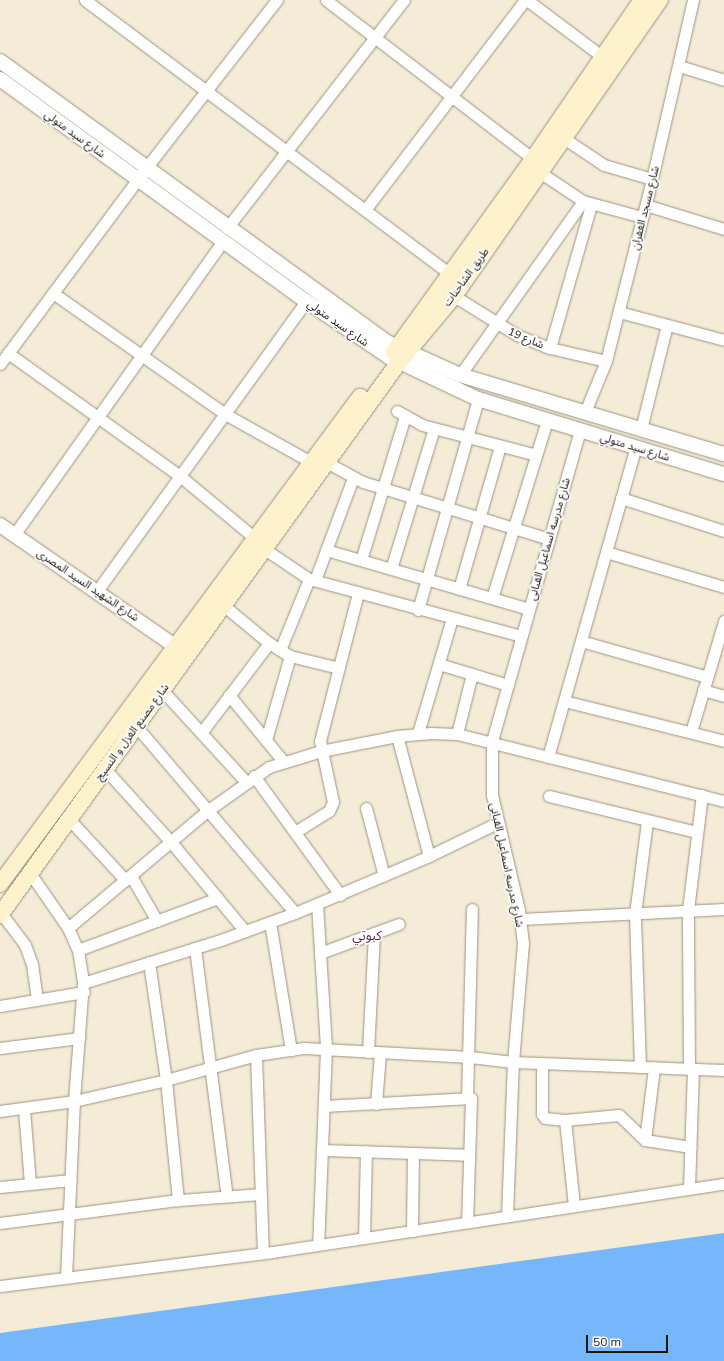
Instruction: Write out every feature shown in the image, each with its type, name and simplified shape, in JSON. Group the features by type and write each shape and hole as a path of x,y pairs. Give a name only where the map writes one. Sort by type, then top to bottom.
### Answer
{"main road":[{"name":"طريق الشاحنات","path":"398,354 454,296 604,57 642,0"},
{"name":"طريق الشاحنات","path":"260,544 320,465 398,354 449,273 537,166 565,139 660,0"},
{"name":"شارع مصنع الغزل و النسيج","path":"1,914 223,605 260,544"},
{"name":"شارع مصنع الغزل و النسيج","path":"0,884 175,646 260,544"}],"street":[{"path":"0,364 137,179 277,0"},
{"path":"326,0 537,166 587,203 642,217"},
{"path":"14,535 225,235 287,151 404,0"},
{"path":"365,210 526,0 604,57"},
{"name":"شارع مسجد الغفران","path":"585,412 606,361 619,312 679,66 693,0"},
{"path":"92,2 449,273"},
{"name":"شارع سيد متولي","path":"0,61 146,168 306,301 398,354 478,399 724,474"},
{"path":"679,66 724,80"},
{"name":"شارع سيد متولي","path":"0,79 137,179 225,235 385,341 398,354 460,375 724,454"},
{"path":"565,139 604,165 652,179"},
{"path":"460,375 587,203"},
{"path":"550,348 587,203"},
{"path":"646,205 724,229"},
{"path":"53,293 225,414 320,465 353,478 413,498 549,539"},
{"name":"شارع 19","path":"454,296 497,325 550,348 606,361"},
{"path":"97,591 306,301"},
{"path":"619,312 723,337"},
{"path":"641,429 668,325"},
{"path":"8,353 180,476 260,544 312,580 418,610 522,636"},
{"path":"418,610 478,399"},
{"path":"361,560 383,488 401,414 434,428 536,455"},
{"path":"492,598 547,420"},
{"path":"391,569 434,428"},
{"name":"شارع مدرسه اسماعيل القبانى","path":"507,1216 513,1062 523,943 521,919 497,823 492,795 492,741 580,430"},
{"path":"459,589 500,446"},
{"path":"548,757 636,447"},
{"path":"266,740 285,653 312,580 326,550 353,478"},
{"path":"621,498 724,531"},
{"name":"شارع الشهيد السيد المصرى","path":"0,525 175,646"},
{"path":"326,550 529,609"},
{"path":"606,552 724,587"},
{"path":"295,832 329,811 333,802 321,751 321,733 358,593"},
{"path":"223,605 269,643 285,653 339,668"},
{"path":"418,734 452,618"},
{"path":"691,732 724,621"},
{"path":"581,641 707,677"},
{"path":"200,733 269,643"},
{"path":"439,664 508,685"},
{"path":"457,734 472,674"},
{"path":"162,690 200,733 250,779 295,832 340,895"},
{"path":"703,690 724,696"},
{"path":"229,695 283,761"},
{"path":"564,701 724,741"},
{"path":"136,726 295,913"},
{"path":"68,928 207,811 250,779 283,761 321,751 397,736 418,734 457,734 492,741 548,757 724,801"},
{"path":"397,736 429,856"},
{"path":"105,769 171,842 245,931"},
{"path":"689,1189 691,1069 688,910 702,795"},
{"path":"549,796 697,832"},
{"path":"366,808 384,876"},
{"path":"69,819 128,878 157,921"},
{"path":"640,1067 635,914 647,821"},
{"path":"0,1006 37,1000 83,988 149,962 195,948 295,913 429,856 497,823"},
{"path":"30,873 68,928 78,950 83,988 74,1101 66,1276"},
{"path":"78,950 218,898"},
{"path":"317,904 326,1048 318,1245"},
{"path":"467,1222 472,1103 467,1097 470,1058 472,909"},
{"path":"521,919 688,910 724,910"},
{"path":"1,914 25,944 32,964 37,1000"},
{"path":"270,922 291,1050"},
{"path":"320,954 399,924"},
{"path":"368,1052 374,933"},
{"path":"195,948 226,1189"},
{"path":"149,962 166,1080 178,1200"},
{"path":"0,1048 79,1038"},
{"path":"0,1111 24,1109 74,1101 166,1080 211,1066 256,1055 291,1050 326,1048 513,1062 724,1070"},
{"path":"376,1104 380,1053"},
{"path":"256,1055 259,1194 263,1253"},
{"path":"542,1063 542,1114 547,1118 565,1120 620,1115 645,1140 690,1146"},
{"path":"645,1140 654,1068"},
{"path":"324,1106 376,1104 467,1097"},
{"path":"24,1109 30,1184"},
{"path":"565,1120 574,1205"},
{"path":"322,1150 469,1155"},
{"path":"364,1238 366,1152"},
{"path":"412,1231 413,1153"},
{"path":"0,1187 70,1180"},
{"path":"0,1286 66,1276 263,1253 574,1205 724,1184"},
{"path":"0,1224 178,1200 259,1194"}],"water":[{"path":"724,1233 724,1361 0,1361 0,1333"}],"district":[{"name":"كبوتي","path":"367,935"}]}
